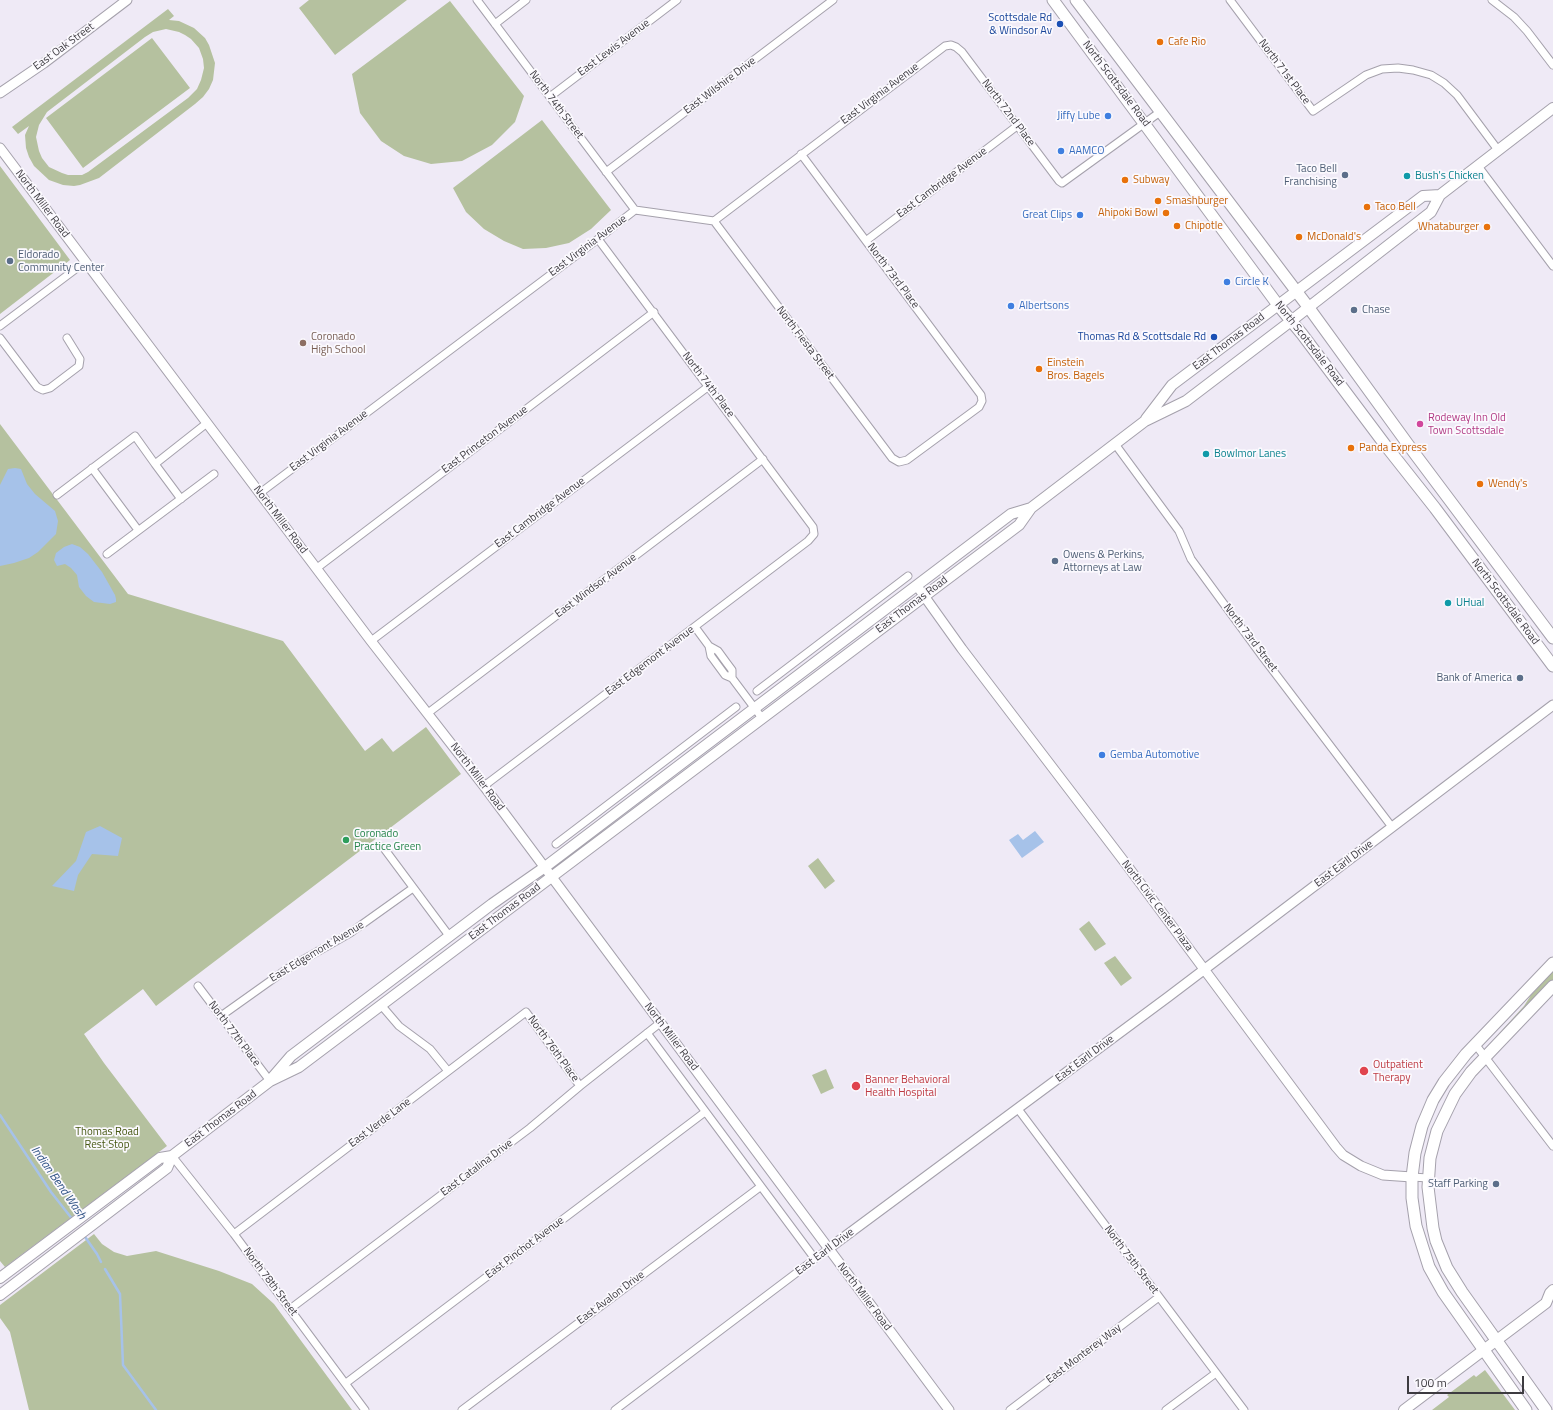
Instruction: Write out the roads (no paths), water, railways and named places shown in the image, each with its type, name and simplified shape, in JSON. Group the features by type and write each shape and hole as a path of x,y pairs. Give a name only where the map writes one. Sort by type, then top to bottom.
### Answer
{"main road":[{"name":"North Scottsdale Road","path":"1053,0 1278,305 1302,334 1386,446 1435,508 1553,666"},
{"name":"North Scottsdale Road","path":"1076,0 1308,308 1553,638"},
{"name":"East Thomas Road","path":"4,1275 160,1158 172,1156 270,1081 299,1067 1019,525 1031,508 1145,421 1186,401 1431,212 1440,195 1553,108"},
{"path":"1172,161 1188,149"},
{"name":"East Thomas Road","path":"1145,421 1172,386 1424,196 1440,195"},
{"name":"East Thomas Road","path":"270,1081 291,1056 545,867 754,707 1011,514 1031,508"},
{"path":"1526,1410 1443,1292 1429,1267 1416,1226 1412,1198 1412,1177 1418,1140 1427,1112 1447,1076 1475,1044 1553,963"},
{"path":"1546,1410 1454,1280 1436,1241 1430,1214 1428,1178 1430,1158 1437,1131 1449,1104 1463,1082 1553,986"},
{"name":"East Thomas Road","path":"0,1295 167,1168 172,1156"},
{"path":"1404,1410 1550,1303 1550,1293 1553,1290"}],"street":[{"name":"East Oak Street","path":"0,93 44,63 127,0"},
{"name":"North 74th Street","path":"477,0 551,96 634,210"},
{"path":"495,24 526,0"},
{"name":"East Lewis Avenue","path":"551,96 677,0"},
{"name":"East Wilshire Drive","path":"606,172 833,0"},
{"name":"North 71st Place","path":"1230,0 1313,111 1366,75 1382,70 1398,68 1414,70 1430,75 1444,83 1457,95 1498,150"},
{"path":"1492,0 1514,17 1527,31 1553,66"},
{"name":"North 72nd Place","path":"951,45 962,52 1062,184 1145,123"},
{"name":"East Virginia Avenue","path":"260,493 634,210 714,221 939,49 951,45"},
{"path":"1145,123 1160,112"},
{"name":"East Cambridge Avenue","path":"867,240 1017,126"},
{"name":"North Miller Road","path":"0,148 371,641 428,713 552,876 948,1410"},
{"name":"North 73rd Place","path":"801,154 867,240 981,395 982,401"},
{"path":"1478,166 1553,266"},
{"name":"North Fiesta Street","path":"714,221 892,458 899,462 907,460 979,407 982,401"},
{"name":"North 74th Place","path":"598,238 813,527 814,534"},
{"path":"0,326 85,262"},
{"name":"East Princeton Avenue","path":"317,568 654,312"},
{"path":"0,338 37,387 43,390 50,388 79,366 80,359 67,338"},
{"name":"East Cambridge Avenue","path":"371,641 709,386"},
{"path":"155,464 207,424"},
{"path":"57,495 135,436 181,499"},
{"name":"North 73rd Street","path":"1115,444 1179,531 1191,559 1262,656 1392,827"},
{"name":"East Windsor Avenue","path":"428,713 763,459"},
{"path":"92,468 138,530"},
{"path":"107,554 214,474"},
{"name":"East Edgemont Avenue","path":"484,786 808,541 814,534"},
{"path":"757,691 908,576"},
{"name":"North Civic Center Plaza","path":"917,586 962,649 1343,1155 1361,1166 1383,1175 1428,1178"},
{"name":"East Thomas Road","path":"860,612 868,622"},
{"path":"695,627 709,646 711,656 725,674 732,678 762,718"},
{"path":"774,678 789,698"},
{"name":"East Earll Drive","path":"615,1410 828,1249 1204,970 1553,705"},
{"path":"556,844 736,707"},
{"path":"722,718 737,737"},
{"path":"598,812 605,821"},
{"path":"383,847 450,937"},
{"name":"East Edgemont Avenue","path":"221,1016 287,969 350,933 413,888"},
{"name":"North 77th Place","path":"198,986 270,1081"},
{"path":"381,1005 399,1026 430,1049 448,1071"},
{"name":"East Verde Lane","path":"234,1234 526,1012"},
{"name":"North 76th Place","path":"526,1012 580,1086"},
{"name":"East Catalina Drive","path":"290,1310 530,1128 580,1086 660,1023"},
{"name":"North Miller Road","path":"647,1034 815,1259"},
{"path":"1475,1044 1553,1146"},
{"name":"North 75th Street","path":"1018,1109 1244,1410"},
{"name":"East Pinchot Avenue","path":"346,1383 705,1112"},
{"name":"North 78th Street","path":"172,1156 234,1234 365,1410"},
{"name":"East Avalon Drive","path":"462,1410 760,1187"},
{"name":"East Monterey Way","path":"1010,1410 1159,1297"},
{"path":"1166,1410 1216,1373"}],"water":[{"path":"8,469 21,469 27,484 35,494 55,511 58,521 56,534 38,552 29,558 0,566 0,485"},
{"path":"72,544 80,547 88,554 102,572 115,595 116,602 110,604 94,602 86,596 79,587 77,575 71,568 65,564 57,566 54,560 56,553 64,547"},
{"path":"100,826 122,838 118,856 92,854 78,875 74,891 52,886 76,861 86,832"},
{"path":"1035,831 1044,842 1022,858 1009,840 1018,834 1023,840"}],"waterway":[{"name":"Indian Bend Wash","path":"0,1115 51,1192 73,1220"},
{"name":"Indian Bend Wash","path":"83,1234 101,1262"},
{"name":"Indian Bend Wash","path":"105,1269 120,1294 123,1365 156,1410"}],"place":[{"name":"Scottsdale Rd & Windsor Av","path":"1060,24"},
{"name":"Cafe Rio","path":"1160,42"},
{"name":"Jiffy Lube","path":"1108,116"},
{"name":"AAMCO","path":"1061,151"},
{"name":"Taco Bell Franchising","path":"1345,175"},
{"name":"Bush's Chicken","path":"1407,176"},
{"name":"Subway","path":"1125,180"},
{"name":"Smashburger","path":"1158,201"},
{"name":"Taco Bell","path":"1367,207"},
{"name":"Ahipoki Bowl","path":"1166,213"},
{"name":"Great Clips","path":"1080,215"},
{"name":"Chipotle","path":"1177,226"},
{"name":"Whataburger","path":"1487,227"},
{"name":"McDonald's","path":"1299,237"},
{"name":"Eldorado Community Center","path":"10,261"},
{"name":"Circle K","path":"1227,282"},
{"name":"Albertsons","path":"1011,306"},
{"name":"Chase","path":"1354,310"},
{"name":"Thomas Rd & Scottsdale Rd","path":"1214,337"},
{"name":"Coronado High School","path":"303,343"},
{"name":"Einstein Bros. Bagels","path":"1039,369"},
{"name":"Rodeway Inn Old Town Scottsdale","path":"1420,424"},
{"name":"Panda Express","path":"1351,448"},
{"name":"Bowlmor Lanes","path":"1206,454"},
{"name":"Wendy's","path":"1480,484"},
{"name":"Owens & Perkins, Attorneys at Law","path":"1055,561"},
{"name":"UHual","path":"1448,603"},
{"name":"Bank of America","path":"1520,678"},
{"name":"Gemba Automotive","path":"1102,755"},
{"name":"Coronado Practice Green","path":"346,840"},
{"name":"Outpatient Therapy","path":"1364,1071"},
{"name":"Banner Behavioral Health Hospital","path":"856,1086"},
{"name":"Staff Parking","path":"1496,1184"}],"park label":[{"name":"Thomas Road Rest Stop","path":"107,1138"}]}
